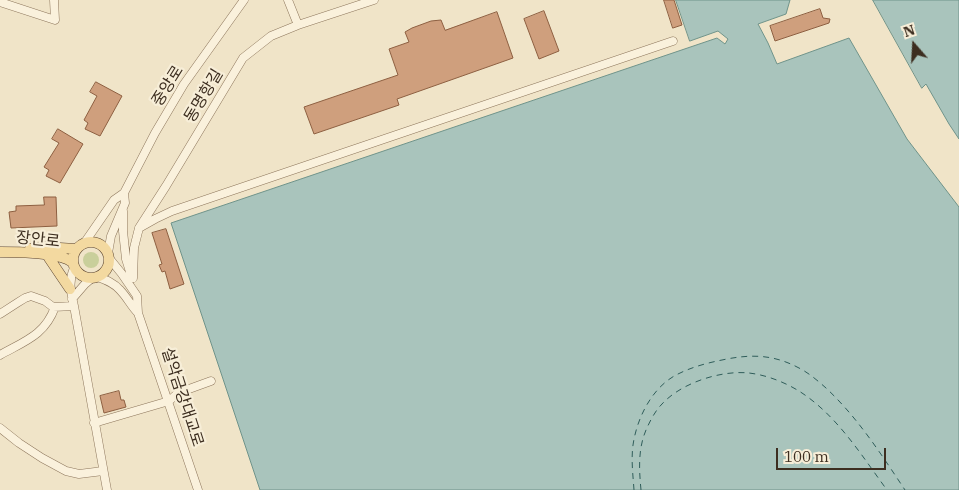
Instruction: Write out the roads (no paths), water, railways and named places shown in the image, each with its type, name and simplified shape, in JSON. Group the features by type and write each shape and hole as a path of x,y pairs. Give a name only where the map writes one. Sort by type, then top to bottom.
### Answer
{"main road":[{"path":"85,242 101,244 109,255 107,269 103,274 95,278 85,278 79,274 73,265 76,249 85,242"},
{"path":"23,252 33,248 44,247 76,249"},
{"name":"장안로","path":"0,252 23,252 67,258 73,265"},
{"path":"47,255 72,298"}],"street":[{"path":"0,2 55,20 54,0"},
{"name":"중앙로","path":"124,193 184,84 244,0"},
{"path":"288,0 298,25"},
{"name":"동명항길","path":"132,278 134,248 139,228 243,58 271,36 374,0"},
{"path":"139,228 172,211 673,41"},
{"path":"85,242 114,200 124,193 125,203 111,236 109,255 137,296"},
{"path":"122,211 126,259 137,296 138,313"},
{"path":"73,265 72,298 107,490"},
{"path":"0,355 40,331 49,321 55,307 72,298 85,284 95,278 112,283 138,313"},
{"path":"0,314 17,302 31,296 55,307"},
{"name":"설악금강대교로","path":"138,313 198,490"},
{"path":"94,423 169,401 181,392 212,381"},
{"path":"0,428 42,458 66,471 79,474 103,471"}],"water":[{"path":"676,0 790,0 786,14 758,24 777,64 849,38 907,139 959,207 959,490 260,490 171,223 717,38 725,44 728,39 718,31 690,41"},
{"path":"873,0 959,0 959,139 926,84 922,88"}]}
